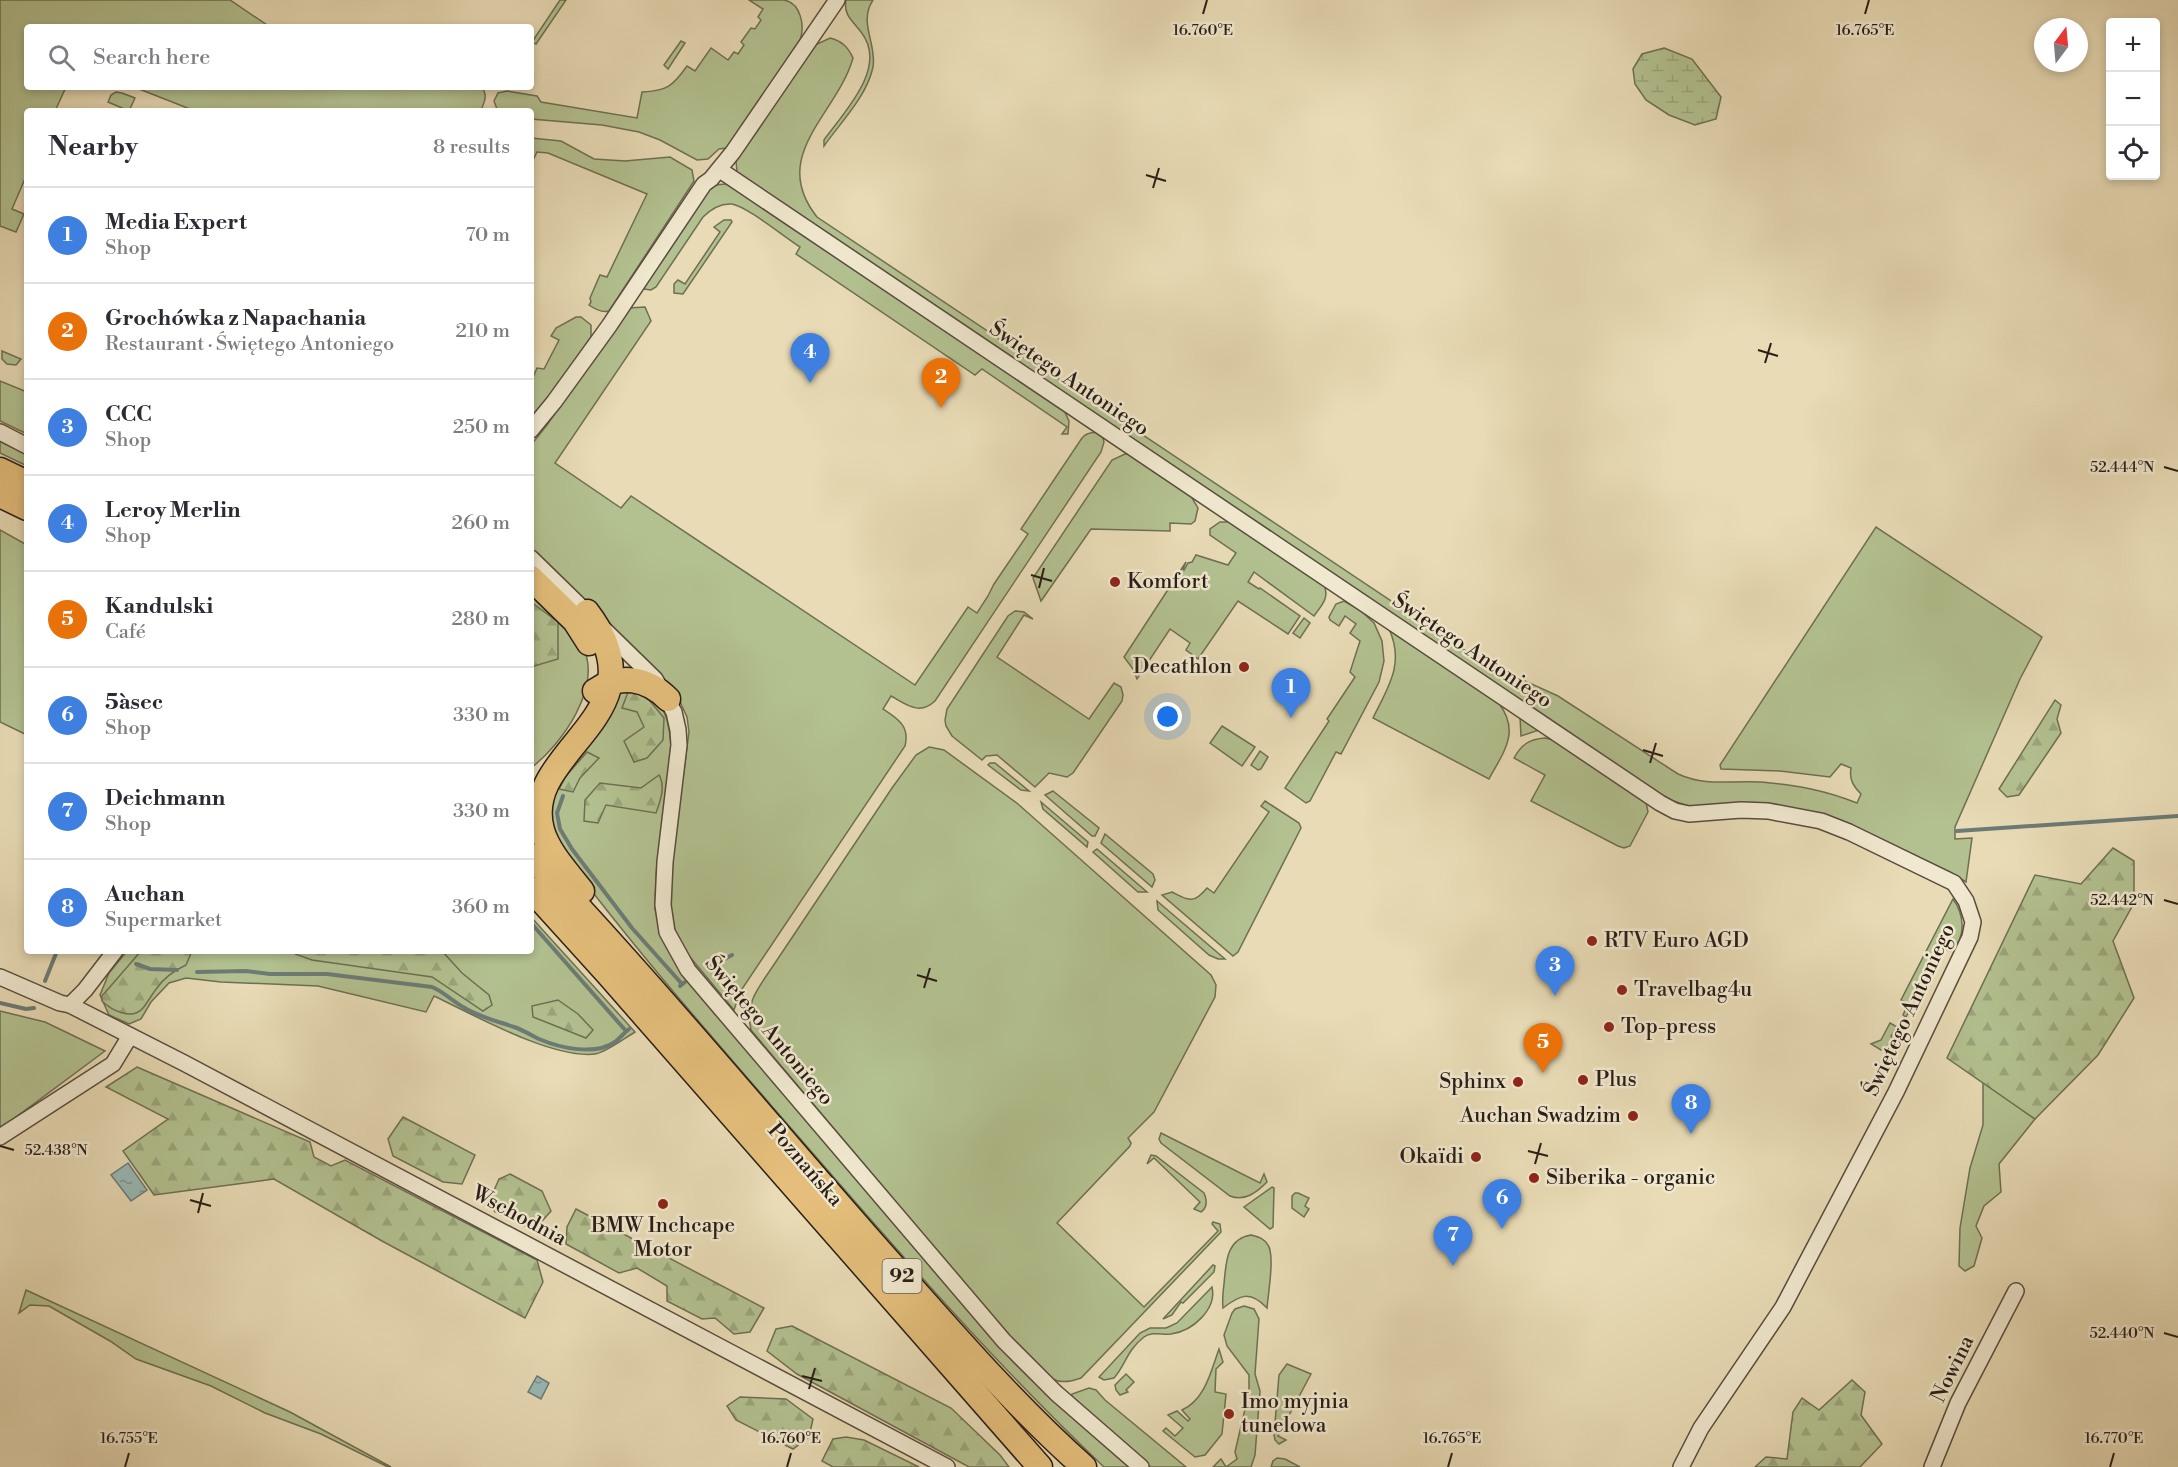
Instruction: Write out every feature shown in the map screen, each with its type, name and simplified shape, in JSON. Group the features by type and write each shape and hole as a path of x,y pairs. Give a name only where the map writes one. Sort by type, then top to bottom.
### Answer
{"main road":[{"path":"0,470 24,482"},
{"path":"0,495 24,507"},
{"path":"534,581 572,617 586,637 592,651 603,702 593,723 555,769 544,787 540,801 540,820 548,843 604,917 643,979"},
{"path":"534,771 571,732 599,690 610,663 600,632 587,612"},
{"path":"599,690 624,679 638,681 656,689 668,699"},
{"name":"Poznańska","path":"534,859 643,979 966,1347 1025,1410 1084,1467"},
{"name":"Poznańska","path":"534,892 1040,1467"}],"street":[{"path":"534,426 609,326 704,184 720,170 837,0"},
{"name":"Świętego Antoniego","path":"720,170 1660,803 1684,813 1758,810 1821,822 1876,844 1954,883 1966,901 1973,922 1970,937 1896,1092 1783,1308 1701,1428 1681,1467"},
{"path":"0,432 24,444"},
{"name":"Świętego Antoniego","path":"534,561 655,680 674,712 679,735 663,890 664,919 674,947 688,970 1004,1341 1056,1393 1141,1467"},
{"path":"0,977 60,1003 70,1005 85,990 113,954"},
{"name":"Wschodnia","path":"70,1005 946,1467"},
{"path":"0,1137 113,1064 129,1036"},
{"name":"Nowina","path":"1932,1467 1958,1403 2016,1291"}],"green space":[{"path":"0,0 230,0 266,24 24,24 24,90 65,90 56,108 24,108 24,181 12,209 24,214 16,232 0,226"},
{"path":"560,0 566,0 536,44 534,39"},
{"path":"749,0 790,2 798,10 802,22 800,40 727,148 719,149 708,159 697,160 660,140 639,132 602,125 534,119 534,108 497,108 494,101 498,93 507,91 537,96 541,102 637,118 642,92 664,89 678,78 687,66 695,71 711,48 728,60 734,52 738,54 744,45 741,42 751,28 755,29 761,20 758,17 763,9"},
{"path":"846,0 873,0 869,8 867,25 873,50 873,67 870,78 853,108 824,146 824,140 861,89 870,60 868,46 861,32 847,14"},
{"path":"830,38 844,45 853,58 845,79 811,136 803,154 800,174 804,195 817,217 1481,661 1558,696 1678,774 1709,782 1761,782 1798,787 1821,791 1857,803 1861,794 1852,782 1851,768 1841,764 1830,777 1780,771 1721,769 1720,765 1876,527 2042,637 2020,679 1955,827 1955,839 1972,838 1966,882 1883,840 1823,815 1765,804 1734,803 1692,807 1667,799 737,172 736,161 815,45"},
{"path":"681,41 685,43 668,69 664,65"},
{"path":"1664,48 1692,59 1721,97 1716,119 1695,125 1669,115 1646,100 1635,84 1633,69 1642,54"},
{"path":"142,90 483,90 485,92 482,108 187,108"},
{"path":"116,92 135,98 130,108 122,108 108,102 111,95"},
{"path":"534,138 561,141 594,159 625,161 670,157 692,170 694,181 609,311 597,310 589,305 590,298 600,275 607,277 647,194 548,153 537,152 534,158"},
{"path":"716,185 732,186 1063,408 1069,421 1068,434 1062,434 1067,427 982,369 975,375 796,254 800,247 739,206 724,204 706,214 656,287 651,290 644,289 643,287 707,190"},
{"path":"724,220 732,222 683,294 674,293 674,284 678,280 685,284 720,232 714,227"},
{"path":"645,307 651,321 555,463 621,508 631,496 915,685 968,607 977,613 1028,534 1021,529 1082,438 1089,433 1097,433 1102,435 1104,442 1101,452 935,701 923,708 918,708 891,696 883,709 898,720 904,728 905,746 740,992 734,1010 685,951 676,934 670,910 669,883 689,732 687,717 675,691 534,556 534,441 628,308"},
{"path":"576,317 581,317 591,325 591,337 534,415 534,375 537,368 544,369 559,340 551,336 556,328"},
{"path":"2,351 21,359 16,365 7,364 2,359"},
{"path":"0,381 24,391 24,433 0,421"},
{"path":"0,440 24,452 24,465 0,453"},
{"path":"1130,454 1191,496 1198,508 1195,521 1191,524 1170,523 1170,531 1091,529 1041,601 1033,578 1112,460"},
{"path":"1220,522 1230,522 1324,585 1326,594 1324,602 1314,616 1254,572 1248,582 1300,616 1288,634 1238,601 1198,659 1186,650 1190,643 1170,629 1137,679 1124,657 1186,562 1184,570 1196,555 1228,565 1236,553 1210,535 1210,529"},
{"path":"0,530 24,543 24,734 0,722"},
{"path":"534,588 581,643 587,661 588,678 584,696 567,729 534,766"},
{"path":"1344,601 1360,610 1374,623 1382,641 1384,661 1379,682 1341,754 1336,752 1310,801 1306,803 1285,788 1355,677 1350,672 1360,641 1350,633 1356,624 1345,616 1339,626 1329,617 1336,604"},
{"path":"534,604 558,622 558,659 534,666"},
{"path":"1015,611 1024,612 1033,619 1024,615 997,657 1089,719 1114,683 1121,687 1123,695 1122,701 1073,773 1067,777 1049,773 1035,787 997,755 986,756 982,760 952,736 945,720 947,709 1008,616"},
{"path":"1304,618 1310,623 1300,638 1293,633"},
{"path":"1389,629 1498,702 1508,723 1508,741 1489,779 1373,718 1389,685 1395,664 1394,642"},
{"path":"617,688 658,704 667,718 671,746 656,875 655,909 660,928 861,1181 1131,1467 1104,1467 1063,1428 946,1305 670,987 608,912 549,834 555,779"},
{"path":"628,692 645,695 664,718 663,740 647,758 634,762 624,741 644,727 637,712 622,708"},
{"path":"2055,700 2061,705 2057,719 2061,733 2019,795 2007,797 1999,789"},
{"path":"1520,717 1539,730 1521,736"},
{"path":"1222,726 1255,747 1242,766 1210,743"},
{"path":"1545,738 1554,740 1646,802 1648,812 1630,846 1624,848 1618,846 1531,801 1545,775 1514,758 1526,744"},
{"path":"929,747 944,750 1018,804 1211,975 1216,985 1215,997 1154,1112 1128,1138 1130,1146 1057,1223 1144,1307 1218,1231 1212,1224 1213,1222 1220,1224 1221,1232 1081,1378 1071,1381 1053,1379 1027,1356 751,1030 751,1004 761,984 892,788 916,755"},
{"path":"1260,751 1268,757 1258,770 1251,765"},
{"path":"587,752 599,758 580,778 573,792 559,789 566,776"},
{"path":"995,763 1029,791 1021,790 988,765"},
{"path":"659,775 662,789 656,813 606,805 598,823 584,821 585,800 600,783 641,788"},
{"path":"1053,791 1099,828 1095,836 1092,836 1045,795"},
{"path":"1265,801 1299,823 1301,828 1238,952 1233,956 1162,895 1172,892 1194,899 1207,888 1214,893 1269,812 1261,806"},
{"path":"1041,802 1088,842 1087,847 1043,809"},
{"path":"1105,834 1153,874 1155,880 1152,887 1101,843"},
{"path":"2113,848 2134,861 2134,903 2113,941 2134,998 2098,1055 2035,1119 1947,1058 2035,875 2081,884"},
{"path":"1097,849 1147,892 1138,892 1093,852"},
{"path":"1953,899 1960,912 1962,933 1960,939 1951,951 1941,949 1906,1017 1903,1015 1908,1004 1901,1000"},
{"path":"1157,901 1225,959 1209,955 1158,910"},
{"path":"534,920 635,1032 599,1053 577,1054 557,1050 513,1034 434,996 426,1012 318,986 221,982 186,978 169,983 151,1002 141,1019 129,1024 109,1015 100,995 109,973 125,954 534,954"},
{"path":"138,954 191,954 186,965 163,981 138,1012 128,1014 116,1011 102,1001 102,996"},
{"path":"295,954 445,954 462,973 489,995 492,1005 483,1011 432,977 312,960"},
{"path":"558,1000 578,1014 593,1030 586,1038 533,1017 532,1006"},
{"path":"0,1011 45,1022 105,1051 0,1129"},
{"path":"1890,1023 1897,1027 1886,1049 1881,1050 1871,1044 1881,1040"},
{"path":"137,1067 310,1142 314,1157 331,1166 345,1160 537,1260 543,1282 525,1318 382,1241 274,1179 154,1195 123,1151 168,1119 106,1087"},
{"path":"1983,1082 2035,1119 1999,1164 2001,1192 1984,1206 1976,1226 1982,1238 1974,1266 1965,1271 1959,1266 1960,1228 1970,1168 1983,1125"},
{"path":"403,1117 475,1155 462,1184 443,1182 393,1156 388,1139"},
{"path":"1161,1133 1260,1183 1264,1174 1267,1182 1246,1197 1230,1196 1161,1143 1159,1139"},
{"path":"1151,1155 1156,1156 1204,1193 1206,1203 1201,1212 1194,1209 1200,1202 1154,1158 1147,1164"},
{"path":"510,1174 542,1191 551,1211 534,1230 495,1212 489,1202 499,1179"},
{"path":"1272,1187 1274,1188 1273,1227 1270,1229 1244,1207"},
{"path":"1295,1193 1309,1198 1305,1206 1309,1209 1304,1217 1292,1208 1292,1196"},
{"path":"576,1209 764,1308 750,1332 734,1334 715,1318 702,1319 667,1301 667,1286 637,1268 619,1273 566,1244 567,1227"},
{"path":"1251,1235 1265,1241 1270,1250 1271,1266 1267,1308 1261,1302 1245,1296 1223,1308 1229,1253 1237,1241"},
{"path":"1213,1265 1215,1266 1214,1272 1183,1303 1181,1302 1172,1315 1163,1319"},
{"path":"1212,1287 1211,1303 1202,1318 1195,1324 1171,1334 1147,1335 1134,1347 1114,1378 1104,1380 1099,1377 1140,1333 1150,1328 1166,1328 1177,1323"},
{"path":"26,1290 290,1412 391,1467 321,1434 265,1413 211,1386 136,1359 110,1341 49,1306 30,1305 19,1313"},
{"path":"1244,1306 1254,1309 1259,1319 1255,1374 1260,1391 1255,1455 1251,1467 1226,1467 1237,1459 1235,1452 1249,1392 1249,1375 1227,1346 1224,1335 1232,1313 1235,1309"},
{"path":"792,1326 951,1408 1000,1455 1009,1467 969,1467 797,1374 767,1351 776,1329"},
{"path":"1219,1349 1223,1362 1216,1369 1215,1392 1226,1394 1222,1434 1205,1455 1195,1457 1163,1431 1166,1428 1175,1436 1183,1428 1168,1415 1177,1411 1188,1421 1190,1419 1182,1410 1202,1392"},
{"path":"1287,1364 1311,1374 1278,1436 1286,1440 1279,1444 1274,1435 1279,1375"},
{"path":"1126,1374 1134,1382 1126,1390 1128,1392 1120,1395 1115,1385"},
{"path":"1852,1380 1865,1392 1861,1415 1882,1444 1860,1467 1755,1467 1766,1457 1787,1459 1793,1412 1802,1398 1819,1410"},
{"path":"1089,1388 1096,1390 1186,1467 1151,1467 1072,1401 1072,1394"},
{"path":"740,1397 786,1399 813,1419 809,1437 793,1449 736,1420 727,1406"},
{"path":"846,1437 864,1440 919,1467 833,1467 822,1461 833,1439"},
{"path":"1277,1458 1285,1459 1300,1467 1271,1467"},
{"path":"1221,1459 1226,1467 1213,1467"}],"water":[{"path":"128,1163 147,1190 131,1201 111,1175"},
{"path":"537,1376 549,1383 541,1399 528,1392"}],"waterway":[{"path":"563,796 557,813 560,829 572,849 632,928 682,984"},
{"path":"1957,831 2178,816"},
{"path":"534,926 626,1031"},
{"path":"45,981 56,954"},
{"path":"711,966 732,955"},
{"path":"136,964 150,969 177,970"},
{"path":"197,972 327,974 432,987 475,1014 567,1048 598,1049 615,1042 629,1029"},
{"path":"680,986 685,982"},
{"path":"0,1003 26,1009 34,1008"}],"place":[{"name":"Leroy Merlin","path":"810,383"},
{"name":"Grochówka z Napachania","path":"941,408"},
{"name":"Komfort","path":"1115,582"},
{"name":"Decathlon","path":"1244,667"},
{"name":"Media Expert","path":"1291,718"},
{"name":"RTV Euro AGD","path":"1592,941"},
{"name":"Travelbag4u","path":"1622,990"},
{"name":"CCC","path":"1555,996"},
{"name":"Top-press","path":"1609,1027"},
{"name":"Kandulski","path":"1543,1073"},
{"name":"Plus","path":"1583,1080"},
{"name":"Sphinx","path":"1518,1082"},
{"name":"Auchan Swadzim","path":"1633,1116"},
{"name":"Auchan","path":"1691,1134"},
{"name":"Okaïdi","path":"1476,1157"},
{"name":"Siberika - organic","path":"1534,1178"},
{"name":"BMW Inchcape Motor","path":"663,1204"},
{"name":"5àsec","path":"1502,1229"},
{"name":"Deichmann","path":"1453,1266"},
{"name":"Imo myjnia tunelowa","path":"1229,1414"}]}
